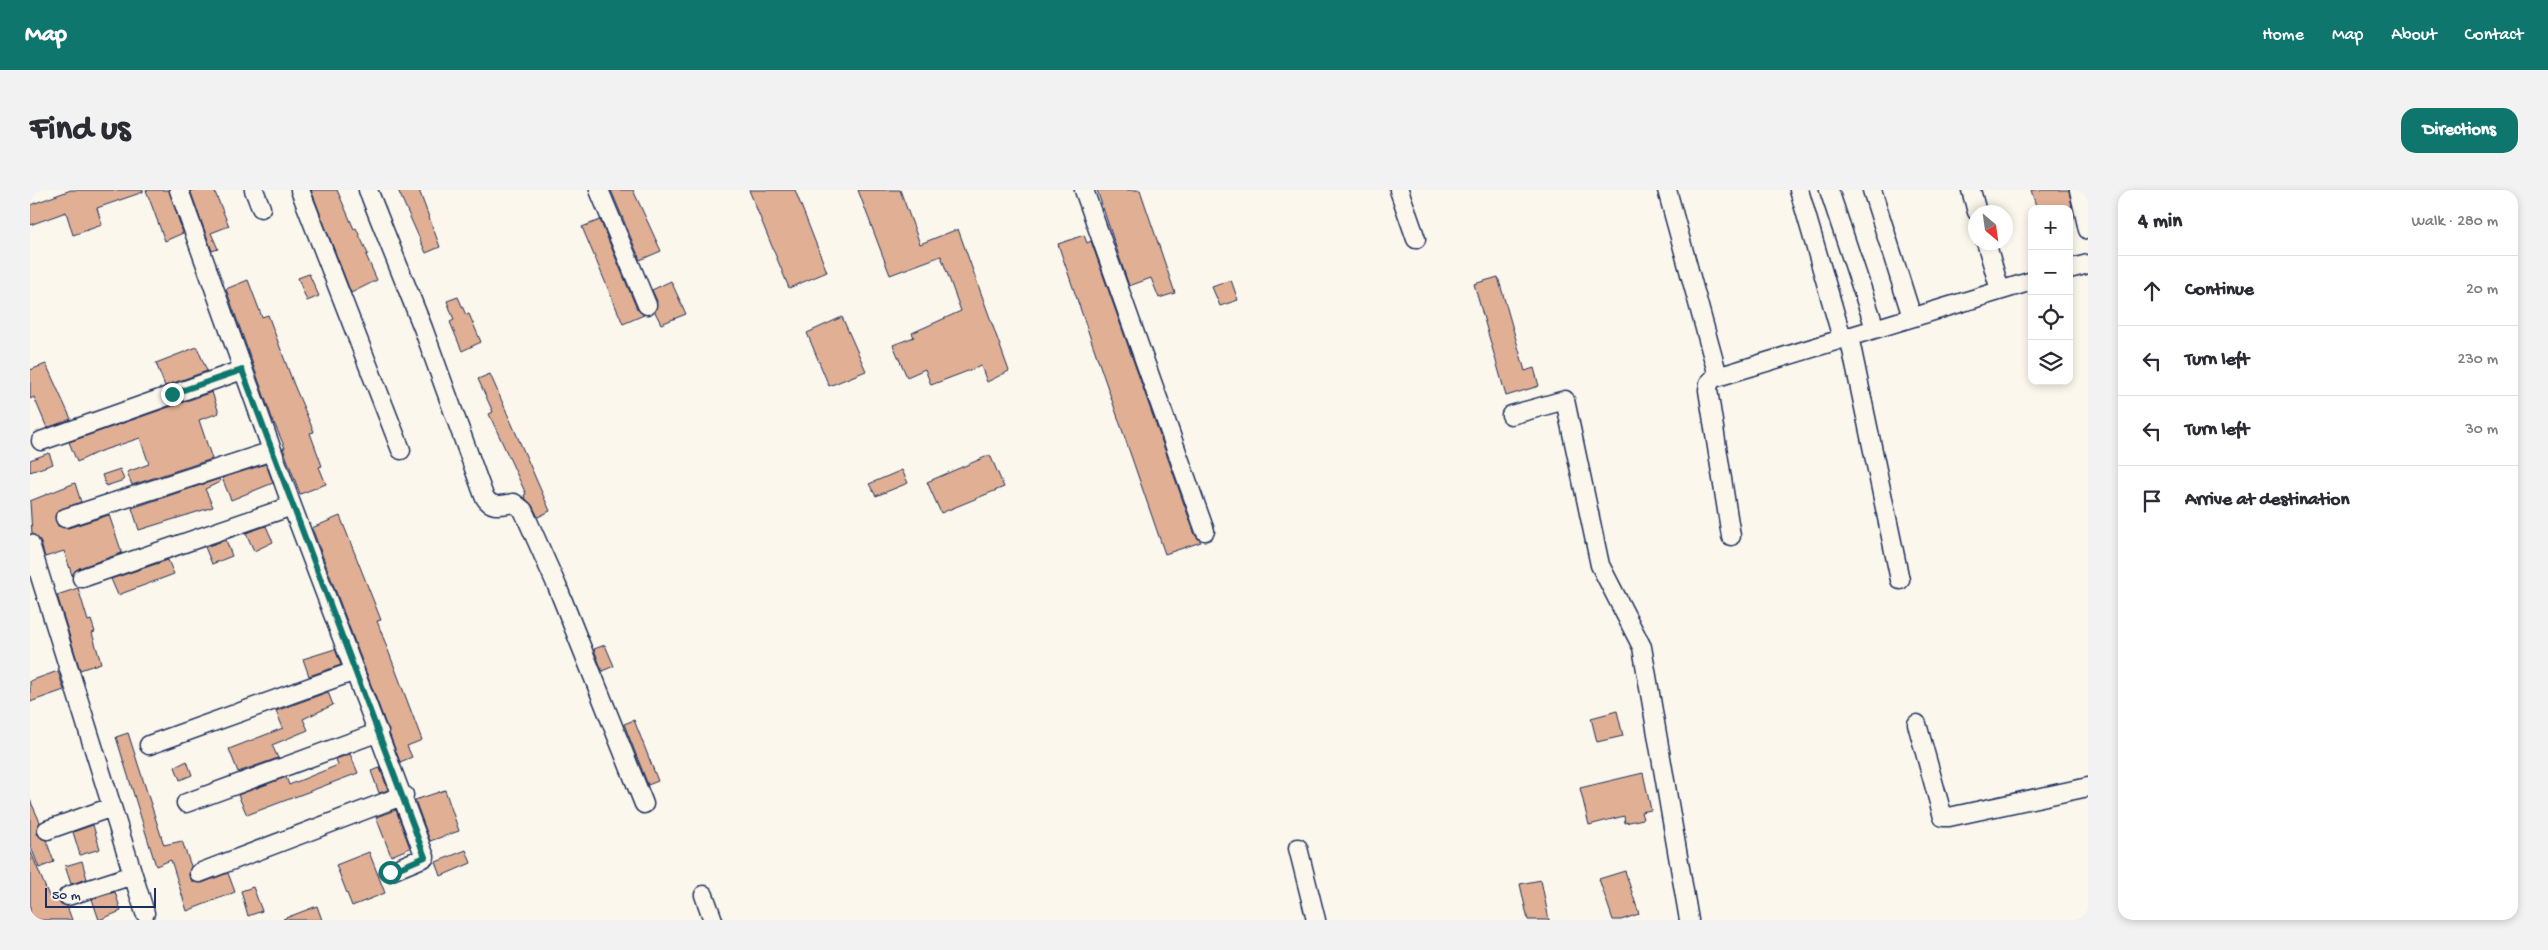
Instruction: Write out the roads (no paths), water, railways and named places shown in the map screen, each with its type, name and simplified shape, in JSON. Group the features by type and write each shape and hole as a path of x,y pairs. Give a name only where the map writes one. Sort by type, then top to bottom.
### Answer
{"street":[{"path":"179,190 292,506 404,795 425,857 390,872"},
{"path":"254,190 261,208"},
{"path":"300,190 402,450"},
{"path":"368,190 423,328 484,496 488,503 494,506 514,503 523,510 556,586 644,804"},
{"path":"599,190 647,305"},
{"path":"1084,190 1205,531"},
{"path":"1399,190 1416,239"},
{"path":"1667,190 1718,376"},
{"path":"1799,190 1846,337 1900,580"},
{"path":"1829,190 1875,328"},
{"path":"1872,190 1912,317"},
{"path":"1971,190 1975,205"},
{"path":"2079,190 2088,230"},
{"path":"1988,250 2000,290"},
{"path":"2073,268 2088,264 2088,255"},
{"path":"1731,536 1708,390 1709,383 1718,376 2028,281"},
{"path":"41,441 242,370"},
{"path":"1511,415 1565,400 1600,566 1642,647 1689,920"},
{"path":"66,518 272,451"},
{"path":"82,578 292,506"},
{"path":"30,544 144,913"},
{"path":"149,745 355,671"},
{"path":"1918,724 1943,817 2088,787"},
{"path":"186,804 379,732"},
{"path":"199,873 404,795"},
{"path":"47,830 112,807"},
{"path":"1298,848 1316,920"},
{"path":"68,896 133,875"},
{"path":"704,894 713,920"}]}
